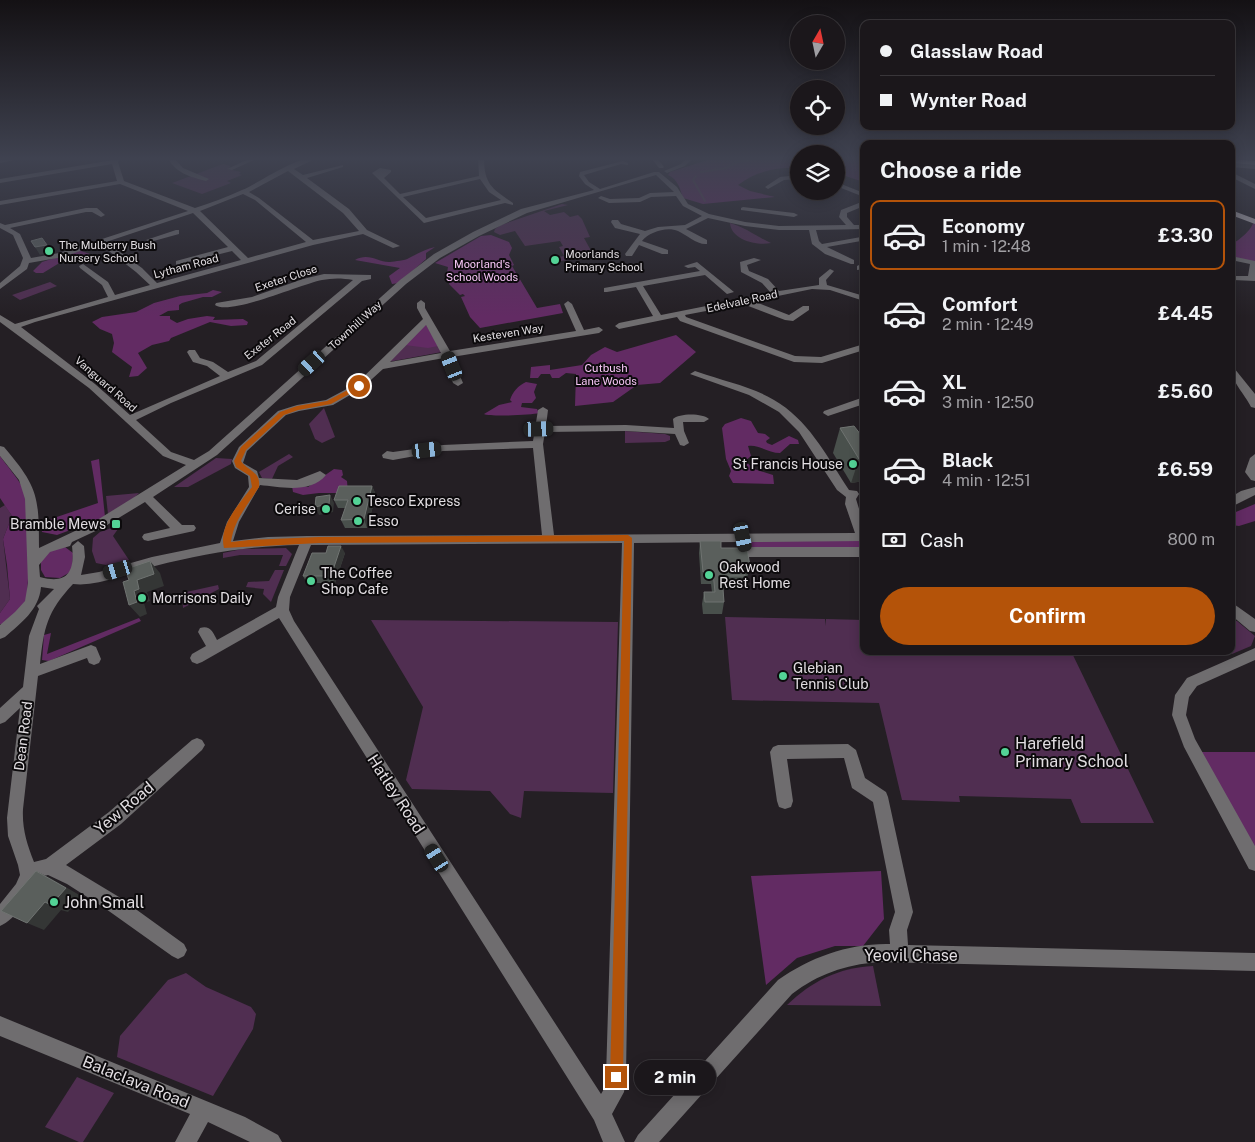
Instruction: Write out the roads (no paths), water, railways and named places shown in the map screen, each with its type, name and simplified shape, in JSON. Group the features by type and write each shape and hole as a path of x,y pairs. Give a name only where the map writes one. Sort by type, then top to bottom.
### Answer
{"main road":[{"path":"1235,214 1255,222"}],"street":[{"path":"2,226 79,211"},
{"path":"96,211 101,215"},
{"path":"27,261 54,256 194,211"},
{"path":"195,211 247,261"},
{"path":"273,211 312,243"},
{"path":"346,211 364,232 396,246"},
{"path":"414,211 424,221 464,211"},
{"name":"Townhill Way","path":"56,544 98,525 196,465 224,443 426,264 476,234 523,211"},
{"path":"695,211 707,216 768,227 812,229 860,227"},
{"path":"769,211 794,215"},
{"path":"846,211 843,217 850,226"},
{"path":"768,227 774,213"},
{"path":"616,222 618,226 645,233 658,229 690,226 707,216"},
{"path":"664,218 674,228 706,243"},
{"path":"149,225 161,236"},
{"path":"0,287 22,269 27,261 23,245 16,234 2,226"},
{"path":"812,229 814,241 828,252 848,260 837,265"},
{"path":"150,240 176,232"},
{"name":"Lytham Road","path":"14,327 312,243 364,232"},
{"path":"622,248 631,252 645,233"},
{"path":"100,241 139,270 155,286"},
{"path":"821,246 854,241"},
{"path":"638,242 654,247 659,251"},
{"path":"180,263 234,248"},
{"path":"1235,259 1255,263 1252,270 1254,280 1236,278"},
{"path":"757,260 743,264 743,269 745,272 765,281 777,294"},
{"path":"688,266 697,264 730,292"},
{"path":"97,266 85,267 105,284 113,298"},
{"path":"823,287 822,280 830,271"},
{"path":"607,290 621,289 638,284 706,272"},
{"name":"Exeter Close","path":"219,305 241,304 318,278 343,276 364,278"},
{"name":"Exeter Road","path":"128,420 259,363 364,278"},
{"path":"638,284 651,309 659,318"},
{"name":"Edelvale Road","path":"619,326 807,288 823,287 860,298"},
{"path":"744,301 788,318 793,318 806,308"},
{"path":"421,303 420,307 447,355 458,383"},
{"path":"569,304 581,333"},
{"path":"679,314 683,319 794,359 822,360 860,349"},
{"name":"Vanguard Road","path":"0,318 92,386 167,454 196,465"},
{"path":"226,546 229,528 252,493 256,482 253,474 239,465 238,456 243,449 282,413 297,408 320,405 349,392 369,378 426,319"},
{"name":"Kesteven Way","path":"380,367 599,330"},
{"path":"192,352 196,360 210,364 228,377"},
{"path":"695,374 762,398 782,410 814,445 841,488 846,493 858,492"},
{"path":"1235,375 1253,398 1255,405"},
{"path":"828,413 860,401"},
{"path":"543,410 538,444 548,538"},
{"path":"684,443 679,431 678,420 704,420"},
{"path":"539,429 626,428 652,432 679,431"},
{"path":"387,455 393,456 455,447 538,444"},
{"path":"0,449 28,487 32,503 32,565 35,580 30,603 18,618 0,633"},
{"path":"1255,458 1251,472 1255,477"},
{"path":"256,482 308,484 320,475"},
{"path":"1235,500 1245,494 1255,491"},
{"path":"858,492 850,499 860,529"},
{"path":"146,496 185,529 148,537"},
{"name":"Townhill Way","path":"78,546 98,525"},
{"path":"743,537 746,552 860,552"},
{"path":"35,580 52,585 69,580 90,579 118,570 226,546 249,543 307,540 860,537"},
{"path":"0,633 18,625 51,600 79,570 78,546 69,543 56,544 33,538"},
{"path":"601,1113 614,1092 616,1077 628,538"},
{"path":"198,658 282,610 284,597 307,540"},
{"path":"32,565 37,556 56,544"},
{"path":"80,564 95,570 118,570"},
{"name":"Dean Road","path":"29,872 19,844 14,818 30,673 41,618 51,600"},
{"name":"Hatley Road","path":"282,610 307,656 601,1113 614,1142"},
{"path":"1235,610 1255,627"},
{"path":"205,632 215,648"},
{"path":"30,673 91,651 94,658"},
{"path":"1255,654 1192,682 1185,690 1180,702 1179,715 1184,731 1255,863"},
{"path":"0,717 28,691"},
{"name":"Yew Road","path":"49,867 115,818 197,745"},
{"path":"785,801 778,752 848,751 851,755 858,783 880,797 904,912 898,930 900,954"},
{"path":"0,917 25,886 29,872 49,867 67,875 122,910 178,950"},
{"name":"Yeovil Chase","path":"644,1142 785,987 800,976 830,961 861,954 900,954 1255,962"},
{"name":"Balaclava Road","path":"0,1026 204,1109 238,1124 270,1142"},
{"path":"186,1142 204,1109"}],"place":[{"name":"The Mulberry Bush Nursery School","path":"49,251"},
{"name":"Moorlands Primary School","path":"555,260"},
{"name":"St Francis House","path":"853,464"},
{"name":"Tesco Express","path":"357,501"},
{"name":"Cerise","path":"326,509"},
{"name":"Esso","path":"358,521"},
{"name":"Bramble Mews","path":"116,524"},
{"name":"Oakwood Rest Home","path":"709,575"},
{"name":"The Coffee Shop Cafe","path":"311,581"},
{"name":"Morrisons Daily","path":"142,598"},
{"name":"Glebian Tennis Club","path":"783,676"},
{"name":"Harefield Primary School","path":"1005,752"},
{"name":"John Small","path":"54,902"}],"park label":[{"name":"Moorland's School Woods","path":"482,270"},
{"name":"Cutbush Lane Woods","path":"606,374"}]}
